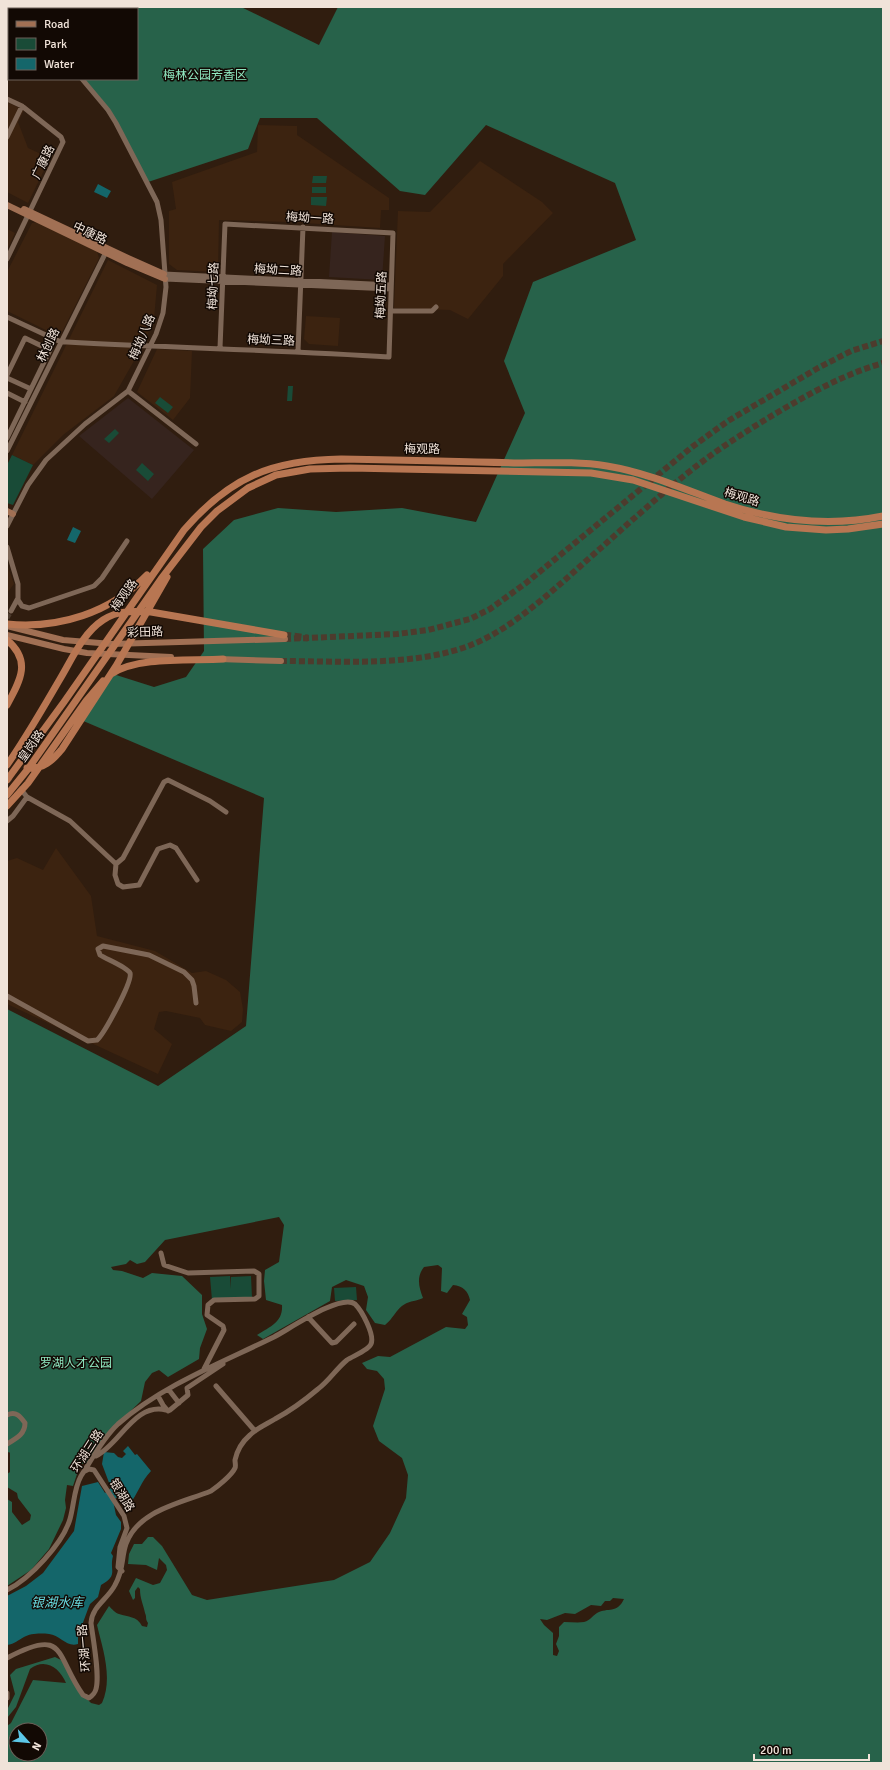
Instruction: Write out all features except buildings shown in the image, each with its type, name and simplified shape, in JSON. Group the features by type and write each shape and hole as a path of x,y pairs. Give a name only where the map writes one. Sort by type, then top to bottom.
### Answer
{"highway":[{"name":"梅观路","path":"64,702 166,554 201,510 228,488 275,466 305,460 321,459 592,464 641,474 726,504 788,520 848,522 883,516"},
{"name":"梅观路","path":"71,709 130,623 200,527 217,511 254,484 287,472 329,468 574,472 606,475 650,484 744,517 786,527 826,530 848,529 883,524"},
{"path":"7,760 18,766 31,769 45,765 56,757 92,705 186,545"},
{"path":"7,625 52,624 72,620 92,613 113,602 133,588 166,554"},
{"path":"7,765 29,732 82,641 94,626 102,620 115,614 129,611 157,613 284,637"},
{"path":"7,640 17,650 21,661 21,676 7,705"},
{"path":"7,806 20,793 42,764 86,701 100,684 116,671 136,665 167,661 223,659"},
{"name":"皇岗路","path":"7,780 64,702"},
{"name":"皇岗路","path":"7,795 28,769 71,709"}],"main road":[{"name":"中康路","path":"7,200 28,213"},
{"name":"中康路","path":"7,205 28,213 106,251 164,276"},
{"name":"彩田路","path":"7,625 64,640 100,644 284,637"},
{"name":"彩田路","path":"7,635 64,649 103,654 281,661"}],"street":[{"name":"梅坳八路","path":"7,526 10,513 33,477 46,460 85,424 128,390 151,345 163,313 166,287 164,276 162,220 153,192 114,119 83,80"},
{"name":"广康路","path":"7,99 22,106 61,137 63,142 28,213"},
{"path":"7,137 22,106"},
{"path":"7,259 28,213"},
{"name":"梅坳一路","path":"225,224 393,233"},
{"name":"梅坳七路","path":"220,348 225,224"},
{"path":"298,351 303,227"},
{"name":"梅坳五路","path":"389,357 393,233"},
{"name":"林创路","path":"7,451 106,251"},
{"name":"梅坳二路","path":"164,276 391,287"},
{"path":"391,311 432,311 436,307"},
{"path":"7,317 61,342"},
{"path":"7,438 25,402 50,350 25,338 7,376 31,389"},
{"name":"梅坳三路","path":"61,342 298,351 389,357"},
{"path":"128,390 196,444"},
{"path":"7,393 25,402"},
{"path":"7,547 18,584 18,598 22,606 32,608 91,587 100,580 127,541"},
{"path":"11,611 18,598"},
{"path":"197,880 176,848 170,845 158,849 139,885 123,887 118,884 115,875 116,864 123,858 164,782 168,780 210,801 226,812"},
{"path":"20,793 70,821 116,864"},
{"path":"7,821 13,816 27,797"},
{"path":"7,996 88,1041 97,1040 105,1031 128,985 130,976 130,973 124,968 100,956 98,949 103,946 149,955 184,972 192,980 196,1003"},
{"path":"161,1253 164,1265 188,1273 254,1271 259,1274 259,1296 254,1299 214,1300 208,1305 207,1315 223,1326 224,1330 204,1370"},
{"path":"98,1474 95,1465 95,1456 109,1447 120,1432 141,1416 154,1409 170,1410 188,1394 187,1388 233,1356 276,1336 308,1317 343,1302 350,1302 355,1304 359,1309 372,1333 372,1343 370,1347 349,1358 318,1389 276,1419 255,1431 216,1386"},
{"path":"308,1317 332,1343 336,1342 354,1324"},
{"name":"环湖三路","path":"7,1590 21,1582 31,1572 63,1534 70,1518 79,1479 107,1436 117,1425 158,1396 204,1370 233,1356"},
{"path":"169,1390 179,1402"},
{"path":"158,1396 161,1403 167,1410"},
{"path":"7,1415 11,1413 19,1415 25,1422 25,1429 21,1435 7,1444"},
{"name":"环湖一路","path":"7,1658 32,1645 49,1644 62,1654 83,1695 89,1698 93,1696 97,1678 91,1622 92,1616 97,1606 112,1591 122,1571 127,1542 145,1520 159,1511 212,1491 235,1468 237,1454 240,1448 248,1436 255,1431"},
{"path":"85,1471 91,1469 98,1474"},
{"name":"银湖路","path":"98,1474 124,1514 127,1526 119,1553 118,1568 122,1571"},
{"path":"7,1692 7,1698"}],"shaded area":[{"path":"7,102 24,110 18,122 28,148 50,158 28,203 7,192"},
{"path":"258,125 297,126 297,135 389,198 389,210 381,210 380,228 290,222 219,220 218,272 177,270 169,264 169,211 176,209 172,182 257,152"},
{"path":"480,161 542,202 553,213 503,264 503,276 468,319 450,310 394,308 398,211 430,212"},
{"path":"38,222 97,251 99,258 61,334 56,335 7,311 7,272 32,223"},
{"path":"7,229 15,233 7,250"},
{"path":"332,232 385,236 382,280 329,277"},
{"path":"108,260 157,285 154,319 143,345 114,396 63,435 33,465 12,455"},
{"path":"306,316 340,318 338,346 309,344 304,339"},
{"path":"157,349 192,351 190,398 173,420 137,392"},
{"path":"128,398 194,450 152,499 79,436"},
{"path":"7,564 14,584 7,593"},
{"path":"56,848 91,896 97,936 155,951 192,973 206,971 226,980 240,992 243,1009 242,1022 231,1031 205,1025 200,1018 166,1011 159,1012 154,1029 172,1044 158,1074 7,1004 7,861 17,858 43,870"}],"green space":[{"path":"51,7 241,7 319,45 338,7 883,7 883,1763 7,1763 8,1725 8,1762 48,1762 48,1722 12,1722 33,1680 66,1683 56,1669 46,1664 41,1664 30,1669 16,1707 7,1718 7,1710 15,1694 10,1675 16,1669 55,1657 61,1660 87,1699 91,1703 99,1705 102,1703 105,1693 107,1674 97,1625 109,1606 116,1613 138,1620 142,1626 147,1627 148,1623 140,1589 138,1587 135,1591 135,1598 133,1600 129,1591 136,1578 153,1585 160,1583 167,1570 166,1565 159,1558 157,1570 146,1565 128,1564 129,1554 134,1544 142,1544 148,1537 153,1537 162,1546 192,1595 207,1600 334,1580 370,1562 390,1533 406,1498 408,1475 402,1458 379,1441 373,1426 385,1389 384,1379 377,1371 367,1369 362,1363 378,1356 390,1357 446,1327 465,1329 468,1325 467,1317 462,1314 470,1300 468,1294 460,1286 453,1285 447,1293 441,1291 442,1268 438,1265 424,1267 419,1278 419,1286 423,1298 402,1306 385,1325 375,1323 366,1310 368,1297 364,1286 346,1280 332,1287 330,1301 263,1339 257,1335 275,1323 282,1311 282,1305 266,1300 264,1281 265,1270 279,1262 284,1225 279,1217 165,1240 145,1262 137,1264 130,1260 126,1264 111,1267 113,1270 122,1271 143,1278 152,1273 182,1276 202,1295 202,1314 207,1329 200,1348 199,1359 168,1377 159,1370 152,1373 145,1382 141,1401 117,1424 88,1463 81,1464 77,1470 78,1471 73,1486 67,1485 65,1500 66,1508 63,1520 49,1549 31,1570 7,1586 7,1499 12,1502 12,1512 22,1525 30,1520 31,1515 18,1498 17,1493 7,1487 7,1474 10,1472 10,1453 7,1453 7,1009 158,1086 246,1026 264,798 81,720 113,674 154,687 186,677 204,651 203,549 234,520 278,508 336,512 402,508 476,522 525,413 504,361 533,282 636,240 615,183 486,125 425,195 400,191 317,118 260,118 248,149 148,182 116,124 83,80 138,80 138,8","holes":["613,1598 624,1599 618,1607 601,1611 584,1622 564,1622 559,1627 559,1636 556,1644 559,1651 557,1656 553,1655 553,1633 540,1619 547,1620 565,1613 575,1614 591,1605 601,1606 605,1601 610,1601"]},
{"path":"313,176 327,176 326,183 312,183"},
{"path":"312,187 326,187 326,193 312,193"},
{"path":"311,197 327,197 326,206 311,205"},
{"path":"288,386 293,386 292,401 287,401"},
{"path":"160,397 173,407 168,413 155,403"},
{"path":"115,429 119,433 109,443 104,439"},
{"path":"12,455 33,465 13,505 7,503 7,465"},
{"path":"142,463 154,474 148,481 136,470"},
{"path":"230,1276 231,1289 231,1277 251,1276 252,1298 212,1300 210,1277"},
{"path":"356,1287 357,1300 335,1301 334,1288"}],"water":[{"path":"98,184 111,191 107,198 94,192"},
{"path":"73,527 81,531 75,543 67,540"},
{"name":"银湖水库","path":"128,1446 135,1455 137,1454 151,1471 129,1505 122,1504 118,1496 113,1501 116,1515 121,1522 121,1529 111,1553 113,1556 112,1575 101,1585 98,1597 90,1604 78,1636 78,1644 70,1644 53,1635 40,1633 27,1636 7,1645 7,1596 26,1586 43,1573 74,1531 82,1486 98,1482 105,1493 111,1488 102,1464 104,1452 114,1453 118,1457 122,1458 126,1454 123,1451"}],"tunnel":[{"path":"285,639 397,634 428,630 470,619 490,609 526,583 692,447 728,421 818,368 851,351 883,341"},
{"path":"281,661 352,662 402,660 449,652 471,645 488,637 523,615 657,498 731,441 785,408 832,382 883,363"},
{"path":"7,618 11,611"},
{"path":"284,635 308,638"},
{"path":"7,778 23,792"}],"park label":[{"name":"梅林公园芳香区","path":"205,75"},
{"name":"罗湖人才公园","path":"76,1363"}]}
